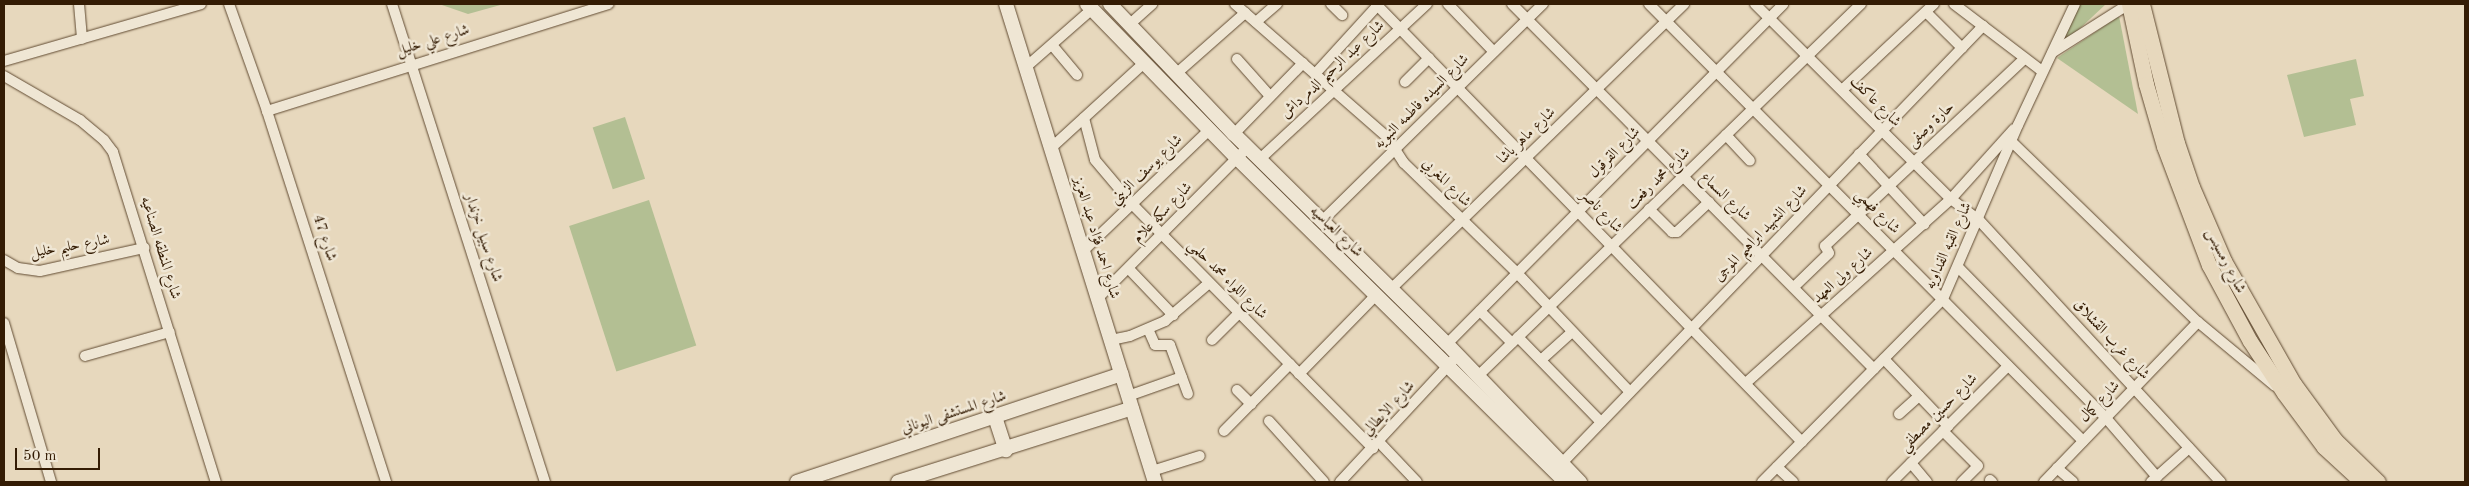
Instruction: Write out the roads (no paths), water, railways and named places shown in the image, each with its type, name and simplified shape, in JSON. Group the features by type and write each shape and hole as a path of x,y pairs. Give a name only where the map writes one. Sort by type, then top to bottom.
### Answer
{"main road":[{"name":"شارع احمد فؤاد عبد العزيز","path":"1006,4 1153,477"},
{"name":"شارع العباسيه","path":"1110,4 1234,134 1447,344 1453,360 1478,376 1580,482"},
{"name":"شارع رمسيس","path":"2129,4 2146,84 2179,193 2227,301 2284,393 2324,447 2362,482"},
{"name":"شارع رمسيس","path":"2142,4 2177,142 2192,188 2224,262 2294,384 2335,440 2378,482"},
{"name":"شارع العباسيه","path":"1089,6 1209,130 1376,295 1453,360 1565,482"},
{"name":"شارع المستشفى اليوناني","path":"797,482 1122,374"},
{"path":"898,482 1006,450 1130,402"},
{"path":"995,417 1006,450"}],"street":[{"path":"80,4 82,39"},
{"path":"4,61 201,4"},
{"name":"شارع 47","path":"229,4 267,111 386,482"},
{"name":"شارع سبيل خزندار","path":"392,4 545,482"},
{"name":"شارع علي خليل","path":"267,111 412,63 609,4"},
{"path":"1130,24 1152,4"},
{"name":"شارع المغربي","path":"1235,4 1387,137 1394,150 1630,392"},
{"path":"1256,22 1277,4"},
{"path":"1331,4 1342,14"},
{"path":"1315,74 1378,4"},
{"name":"شارع ناصر","path":"1378,4 1747,382 1802,442"},
{"name":"شارع عبد الرحيم الدمرداش","path":"1260,159 1427,4"},
{"path":"1448,4 1494,52"},
{"name":"شارع السماع","path":"1512,4 1683,177 1823,314 1874,369"},
{"name":"شارع السيده فاطمه النبويه","path":"1322,221 1543,4"},
{"name":"شارع فهمي","path":"1649,4 2083,441"},
{"name":"شارع ماهر باشا","path":"1391,289 1684,4"},
{"name":"شارع عاكف","path":"1755,4 1952,199 1978,219"},
{"name":"شارع القرقول","path":"1447,344 1783,4"},
{"path":"1842,90 1934,4"},
{"path":"1954,4 2042,71"},
{"name":"شارع القبه الفداويه","path":"1762,482 1943,299 2042,71 2075,4"},
{"path":"2052,52 2129,4"},
{"path":"1026,67 1052,45 1089,6"},
{"name":"شارع محمد رفعت","path":"1478,376 1808,56 1854,6"},
{"path":"1926,12 1962,48"},
{"path":"1177,73 1245,13"},
{"name":"شارع الشهيد ابراهيم الموجى","path":"1562,463 1983,26"},
{"path":"1052,45 1077,75"},
{"path":"1405,82 1429,58"},
{"name":"حارة وصفى","path":"1794,286 1828,252 1825,246 2025,58"},
{"path":"1237,59 1270,96"},
{"path":"1051,148 1144,63"},
{"path":"1234,134 1303,63"},
{"name":"شارع المنطقه الصناعيه","path":"4,76 68,112 104,140 118,166 216,482"},
{"name":"شارع اللواء محمد حلمي","path":"1084,118 1096,160 1133,205 1299,374 1417,482"},
{"name":"شارع ولى العهد","path":"1747,382 1952,199 2018,125"},
{"name":"شارع يوسف الزيني","path":"1083,251 1209,130"},
{"path":"1726,135 1750,161"},
{"name":"شارع رمسيس","path":"2012,142 2198,322 2284,393"},
{"name":"شارع سكه علام","path":"1098,298 1129,269 1248,147"},
{"path":"1859,154 1924,224"},
{"path":"1649,209 1672,232 1677,232 1709,202"},
{"name":"شارع غرب القشلاق","path":"1978,219 2221,482"},
{"name":"شارع حليم خليل","path":"4,260 18,268 40,271 144,248"},
{"path":"1958,267 2106,418 2154,480 2189,448"},
{"path":"1129,269 1173,315"},
{"path":"1111,340 1148,330 1173,315 1209,283"},
{"path":"1299,374 1376,295"},
{"path":"1480,311 1541,360 1601,422"},
{"path":"1212,340 1239,313"},
{"name":"شارع كمال","path":"2044,482 2198,322"},
{"path":"4,323 5,334 51,482"},
{"path":"1148,330 1155,345 1170,345 1188,394"},
{"path":"85,356 170,332"},
{"path":"1541,360 1572,332"},
{"path":"1884,359 1919,396 1978,466 1962,482"},
{"name":"شارع الايطالي","path":"1340,482 1453,360"},
{"path":"1224,430 1290,364"},
{"name":"شارع حسين مصطفي","path":"1892,482 2008,366"},
{"path":"1130,402 1182,377"},
{"path":"1237,390 1251,404"},
{"path":"1899,414 1919,396"},
{"path":"1268,421 1324,482"},
{"path":"1153,477 1200,456"},
{"path":"1911,464 1928,482"},
{"path":"1776,467 1793,482"},
{"path":"2058,468 2073,482"}]}
